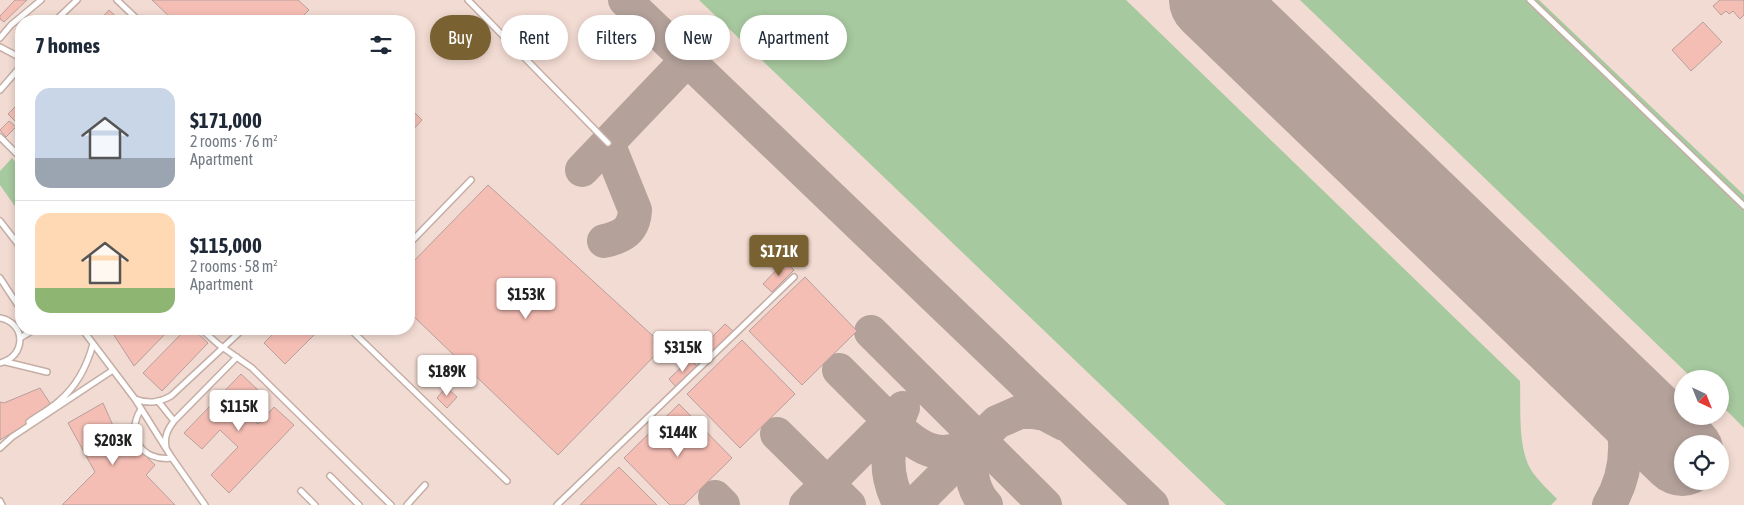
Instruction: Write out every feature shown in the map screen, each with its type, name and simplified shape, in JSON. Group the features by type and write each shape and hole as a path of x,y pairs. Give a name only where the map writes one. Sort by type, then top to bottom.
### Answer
{"lane":[{"path":"23,15 41,0"},
{"path":"61,15 77,0"},
{"path":"117,0 133,15"},
{"path":"468,0 608,142"},
{"path":"1530,0 1744,206"},
{"path":"0,38 15,22"},
{"path":"0,48 15,55"},
{"path":"0,90 15,73"},
{"path":"0,137 15,152"},
{"path":"415,238 471,180"},
{"path":"0,221 15,240"},
{"path":"557,505 794,277"},
{"path":"0,278 15,301"},
{"path":"0,318 10,321 15,325"},
{"path":"3,362 17,352 19,335"},
{"path":"20,338 25,335"},
{"path":"87,335 135,399 172,458 205,505"},
{"path":"208,335 222,348 252,368 391,505"},
{"path":"135,399 150,402 171,396 236,335"},
{"path":"356,335 507,481"},
{"path":"0,448 28,423 59,401 72,389 89,360 94,344"},
{"path":"167,450 167,432 174,421 237,357"},
{"path":"3,362 47,372"},
{"path":"12,437 113,370"},
{"path":"158,401 174,421"},
{"path":"141,409 136,416 134,424 136,441 141,448 155,457 172,458"},
{"path":"330,476 359,505"},
{"path":"407,505 425,485"},
{"path":"300,490 315,505"},
{"path":"0,501 2,505"}],"green space":[{"path":"699,0 1126,0 1520,381 1521,428 1524,453 1533,473 1557,499 1551,505 1226,505 762,60 847,60 847,15 740,15 740,39 730,30 730,15 715,15"},
{"path":"1300,0 1539,0 1744,195 1744,428 1729,413 1729,370 1684,370"},
{"path":"12,158 15,161 15,206 0,185 0,171"}],"building":[{"path":"15,0 27,0 4,22 0,19 0,16"},
{"path":"152,0 298,0 309,10 304,15 168,15"},
{"path":"1720,0 1744,0 1744,15 1740,19 1733,11 1729,14 1726,11 1721,15 1713,6"},
{"path":"109,10 114,15 104,15"},
{"path":"1703,22 1722,42 1691,71 1672,50"},
{"path":"15,107 15,121 8,114"},
{"path":"415,113 422,120 415,128"},
{"path":"9,121 15,126 6,137 0,130"},
{"path":"488,185 664,346 558,455 415,318 415,260"},
{"path":"785,261 794,270 772,292 763,284"},
{"path":"805,277 857,331 802,385 749,331"},
{"path":"725,324 733,331 713,352 705,344"},
{"path":"114,335 164,335 134,366"},
{"path":"180,335 199,335 208,343 162,391 143,373"},
{"path":"272,335 314,335 285,364 264,343"},
{"path":"742,340 795,394 740,448 687,394"},
{"path":"690,359 698,367 676,387 669,379"},
{"path":"241,374 259,391 242,409 258,424 274,407 294,425 229,493 211,475 238,447 220,430 202,449 184,433"},
{"path":"446,387 457,397 447,408 437,398"},
{"path":"40,388 53,408 0,440 0,402 4,403"},
{"path":"103,403 122,446 129,440 155,465 146,475 175,505 62,505 95,472 68,423"},
{"path":"679,404 732,458 684,505 670,505 624,458"},
{"path":"619,467 657,505 580,505"}],"taxiway":[{"path":"625,0 1152,505"},
{"path":"582,170 687,60"},
{"path":"604,241 626,232 632,223 635,210 608,143"},
{"path":"1546,322 1585,361 1606,386 1620,414 1624,430 1624,461 1616,491 1609,505"},
{"path":"871,332 1045,505"},
{"path":"839,370 905,435 927,449 938,452 951,452 980,439 974,454 972,477 976,490 986,505"},
{"path":"806,505 903,408"},
{"path":"914,505 997,422 1020,412 1033,412 1045,414 1064,424"},
{"path":"900,505 891,482 888,459 892,436 901,413"},
{"path":"777,434 849,505"},
{"path":"715,497 723,505"}],"runway":[{"path":"1211,0 1674,446"}]}
